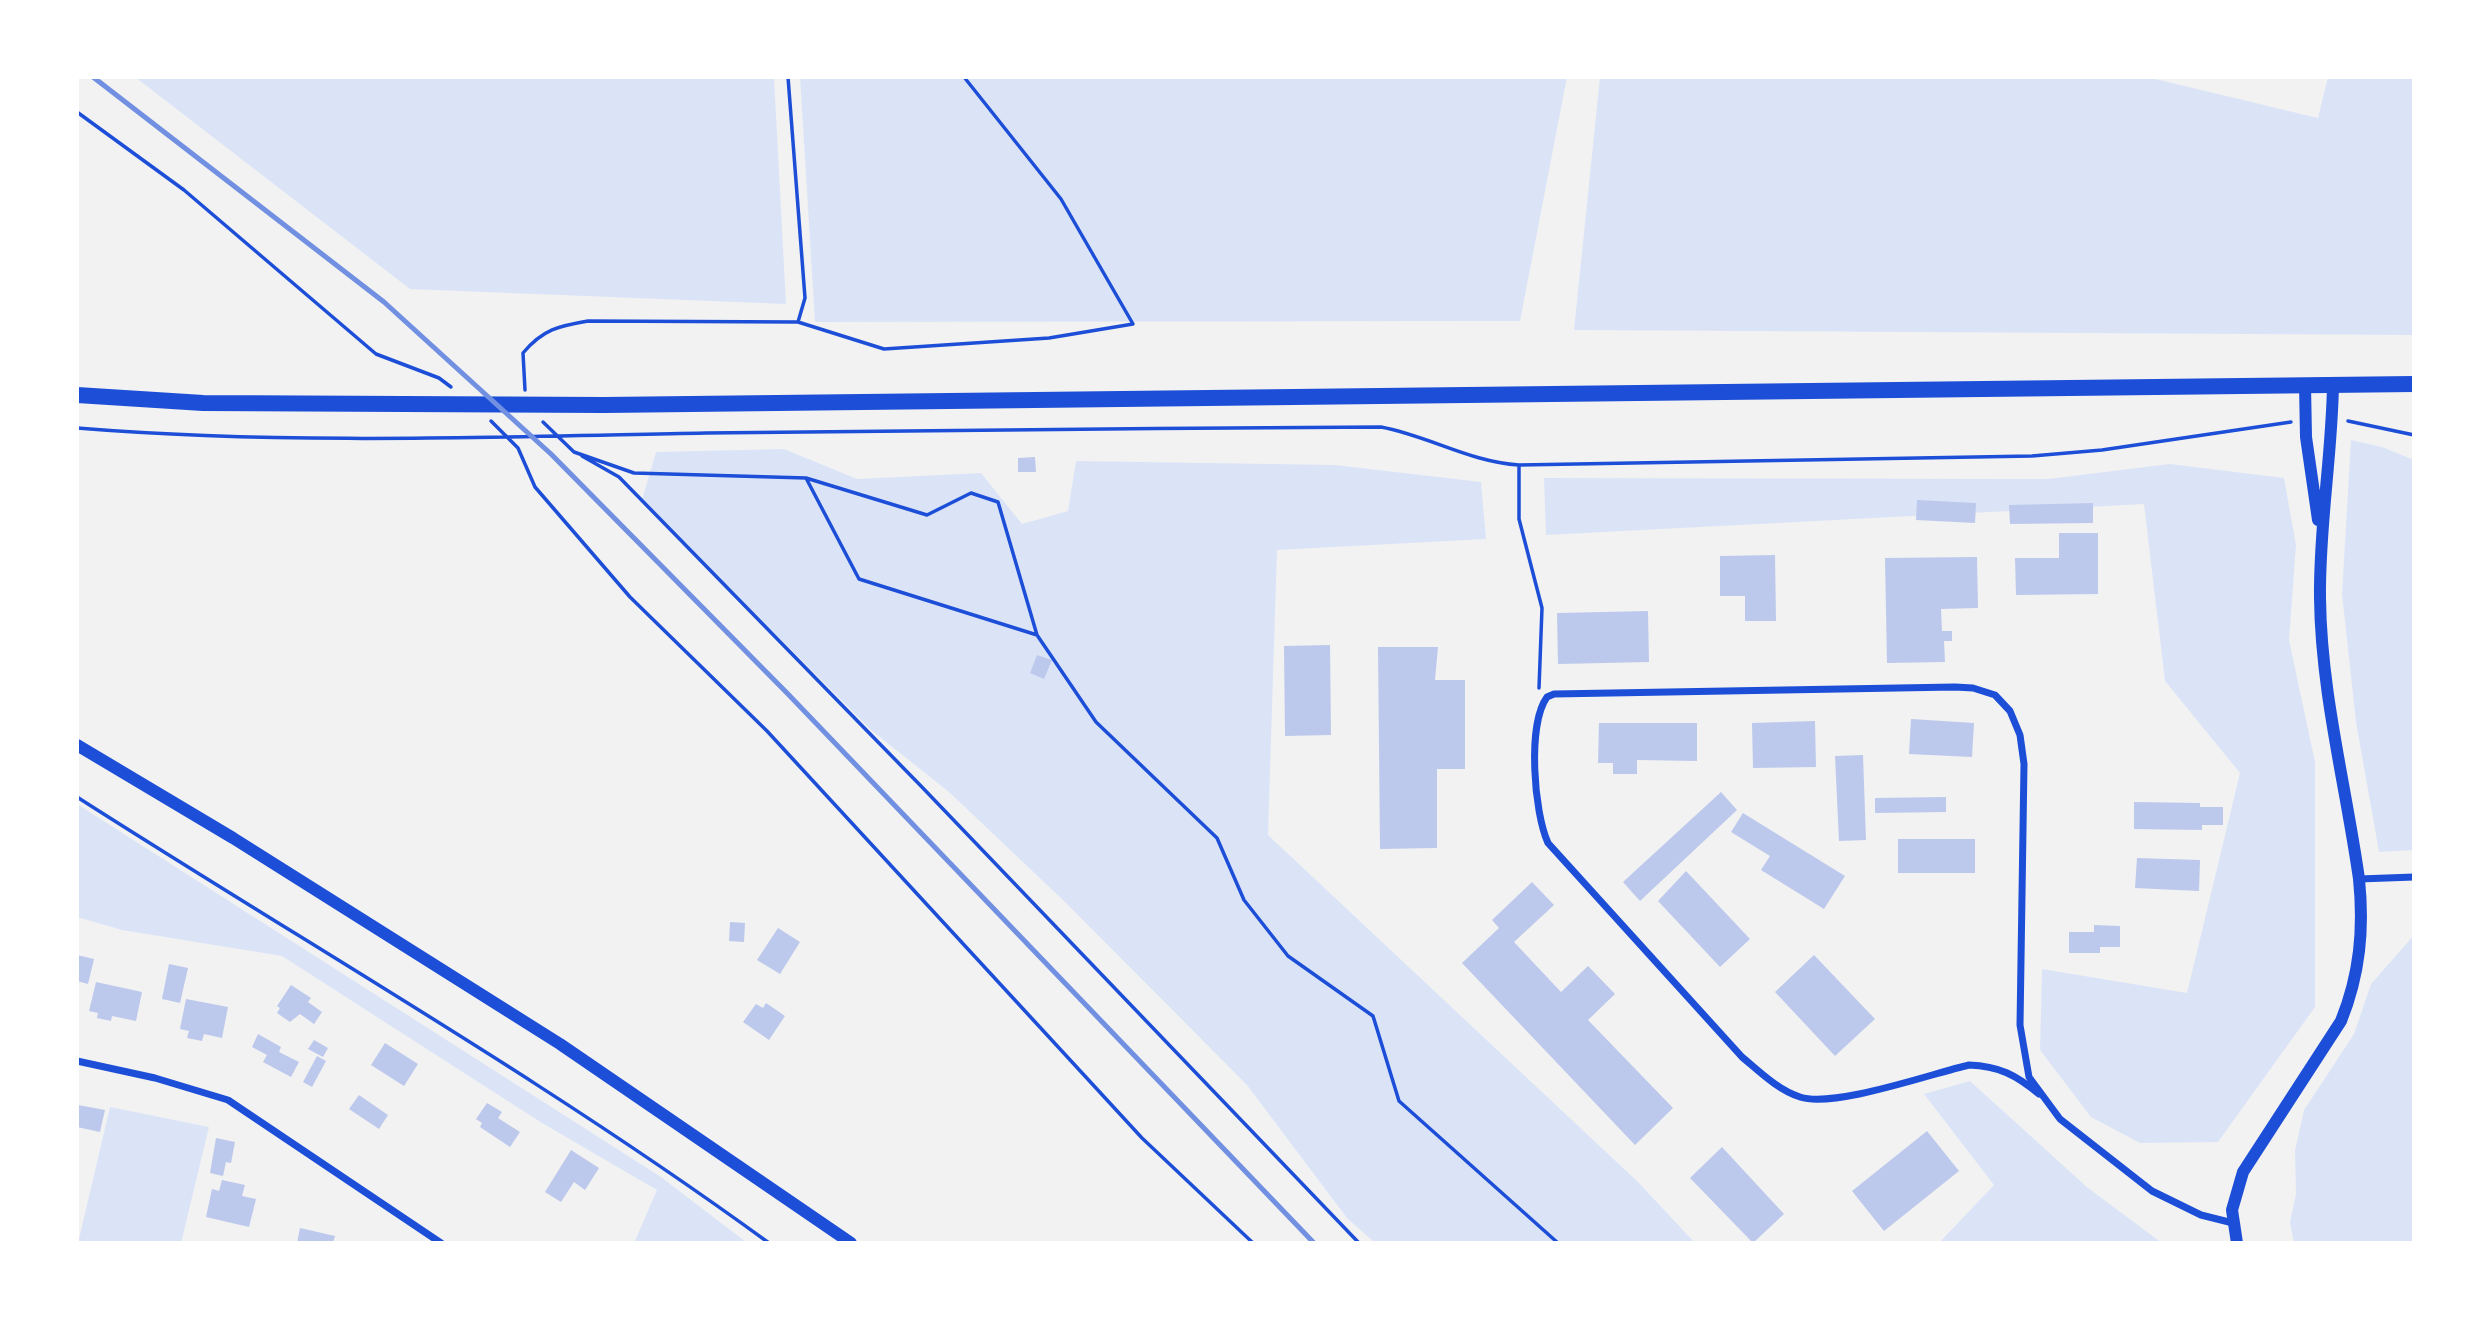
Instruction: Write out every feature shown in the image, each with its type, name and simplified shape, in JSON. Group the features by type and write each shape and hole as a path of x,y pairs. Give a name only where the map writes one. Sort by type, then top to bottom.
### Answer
{"highway":[{"path":"77,395 203,403 604,405 2414,384"}],"street":[{"path":"2237,1243 2233,1223 2234,1197 2243,1172 2326,1047 2350,998 2361,944 2363,913 2359,879 2326,677 2320,600 2321,534 2333,384"},
{"path":"2305,385 2306,421 2321,534"},
{"path":"2039,1094 2025,1064 2020,1026 2024,764 2016,722 1995,695 1973,688 1955,687 1554,694 1547,697 1538,715 1535,792 1538,816 1548,843 1742,1058 1769,1080 1801,1097 1831,1099 1969,1065 1984,1065 2018,1076 2039,1094 2060,1119 2152,1191 2201,1215 2233,1223"},
{"path":"77,745 266,858 560,1044 851,1243"},
{"path":"2359,879 2414,877"},
{"path":"77,1061 228,1100 441,1243"}],"path":[{"path":"788,77 805,298 798,321"},
{"path":"524,384 523,353 537,336 560,326 588,321 798,321 884,349 1049,338 1133,324 1061,199 964,77"},
{"path":"77,112 184,190 376,354 439,378"},
{"path":"77,428 192,435 446,437 1381,427 1410,433 1482,461 1519,465 2032,456 2102,450 2306,421"},
{"path":"2332,421 2376,425 2414,435"},
{"path":"513,443 535,487 630,597 767,731 1142,1139 1253,1243"},
{"path":"1359,1243 911,775 619,477 572,450 634,473 806,478 928,515 971,494 998,502 1037,635 1096,722 1217,838 1244,900 1288,956 1373,1016 1399,1101 1558,1243"},
{"path":"1519,465 1519,519 1542,608 1538,715"},
{"path":"806,478 859,579 1037,635"},
{"path":"77,797 485,1050 636,1149 769,1243"}],"shaded area":[{"path":"135,77 774,77 786,304 410,289"},
{"path":"800,77 1567,77 1520,321 815,322"},
{"path":"1600,77 2147,77 2318,118 2328,77 2414,77 2414,335 1574,330"},
{"path":"2351,440 2382,447 2414,460 2414,850 2379,852 2356,722 2342,594"},
{"path":"784,449 857,479 981,473 1022,524 1068,511 1076,461 1335,465 1481,482 1486,539 1277,550 1268,835 1638,1182 1695,1243 1375,1243 1347,1218 1247,1085 1065,902 949,792 871,730 642,500 656,452"},
{"path":"2170,464 2284,478 2296,545 2289,640 2315,762 2315,1007 2218,1142 2140,1143 2091,1117 2040,1050 2042,969 2187,993 2240,773 2165,681 2144,504 1546,535 1544,478 2048,479"},
{"path":"77,804 661,1177 746,1242 634,1243 657,1190 542,1123 282,956 122,930 77,917"},
{"path":"2414,935 2414,1243 2294,1243 2290,1222 2296,1194 2295,1151 2304,1110 2354,1034 2371,984"},
{"path":"1970,1081 2088,1188 2162,1243 1939,1243 1994,1185 1924,1094"},
{"path":"110,1107 209,1127 181,1243 78,1243"}],"building":[{"path":"1035,457 1036,472 1018,472 1018,458"},
{"path":"1917,500 1976,503 1975,523 1916,520"},
{"path":"2093,503 2093,523 2010,524 2009,505"},
{"path":"2059,533 2098,533 2098,594 2016,595 2015,558 2059,558"},
{"path":"1775,555 1776,621 1745,621 1745,596 1720,596 1720,556"},
{"path":"1977,557 1978,608 1941,609 1942,631 1952,631 1952,641 1944,641 1945,662 1887,663 1885,558"},
{"path":"1648,611 1649,662 1558,664 1557,613"},
{"path":"1330,645 1331,735 1285,736 1284,646"},
{"path":"1378,647 1438,647 1435,680 1465,680 1465,769 1437,769 1437,848 1380,849"},
{"path":"1037,655 1052,660 1044,679 1030,673"},
{"path":"1911,719 1974,723 1972,757 1909,754"},
{"path":"1815,721 1816,767 1753,768 1752,723"},
{"path":"1599,723 1697,723 1697,761 1637,760 1637,774 1613,774 1613,763 1598,763"},
{"path":"1863,755 1866,840 1839,841 1835,756"},
{"path":"1721,792 1737,810 1640,901 1623,882"},
{"path":"1946,797 1946,812 1875,813 1875,798"},
{"path":"2134,802 2200,803 2200,807 2223,807 2223,825 2202,825 2202,830 2134,829"},
{"path":"1743,813 1845,876 1824,909 1761,870 1770,856 1731,832"},
{"path":"1898,839 1975,839 1975,873 1898,873"},
{"path":"2137,858 2200,860 2199,891 2135,888"},
{"path":"1686,871 1750,939 1720,967 1658,901"},
{"path":"1532,882 1554,905 1514,942 1561,992 1588,966 1615,994 1588,1020 1673,1108 1635,1145 1462,963 1499,928 1492,920"},
{"path":"730,922 745,923 744,942 729,941"},
{"path":"2094,925 2120,926 2120,947 2100,947 2100,953 2069,953 2069,932 2094,932"},
{"path":"778,928 800,942 780,974 757,960"},
{"path":"77,955 94,959 88,984 77,981"},
{"path":"1814,955 1875,1019 1835,1056 1775,992"},
{"path":"169,964 188,968 180,1003 162,999"},
{"path":"96,982 142,992 136,1021 112,1016 111,1021 97,1018 98,1013 89,1011"},
{"path":"291,985 311,998 308,1002 322,1012 314,1024 300,1014 290,1022 277,1013 280,1008 277,1006"},
{"path":"186,999 228,1007 222,1038 204,1034 202,1041 187,1038 189,1031 180,1029"},
{"path":"766,1003 785,1016 769,1040 743,1022 756,1004 763,1008"},
{"path":"258,1034 281,1047 279,1052 299,1062 291,1077 263,1062 267,1055 252,1047"},
{"path":"314,1040 328,1048 323,1057 308,1049"},
{"path":"385,1043 418,1064 404,1086 371,1065"},
{"path":"317,1056 326,1061 312,1087 303,1082"},
{"path":"359,1095 388,1115 379,1129 349,1109"},
{"path":"487,1103 502,1112 498,1118 520,1132 510,1147 480,1127 482,1123 476,1119"},
{"path":"78,1105 105,1110 100,1132 77,1127"},
{"path":"1927,1131 1959,1171 1884,1231 1852,1191"},
{"path":"216,1138 235,1142 231,1163 226,1162 223,1176 210,1173"},
{"path":"1722,1147 1784,1214 1753,1243 1690,1178"},
{"path":"571,1150 599,1168 585,1190 574,1182 561,1202 545,1192"},
{"path":"222,1180 245,1185 242,1196 256,1199 249,1227 206,1217 212,1189 219,1191"},
{"path":"300,1228 335,1236 333,1243 297,1243"}],"railway":[{"path":"93,77 384,302 551,454 787,693 1314,1243"}]}
